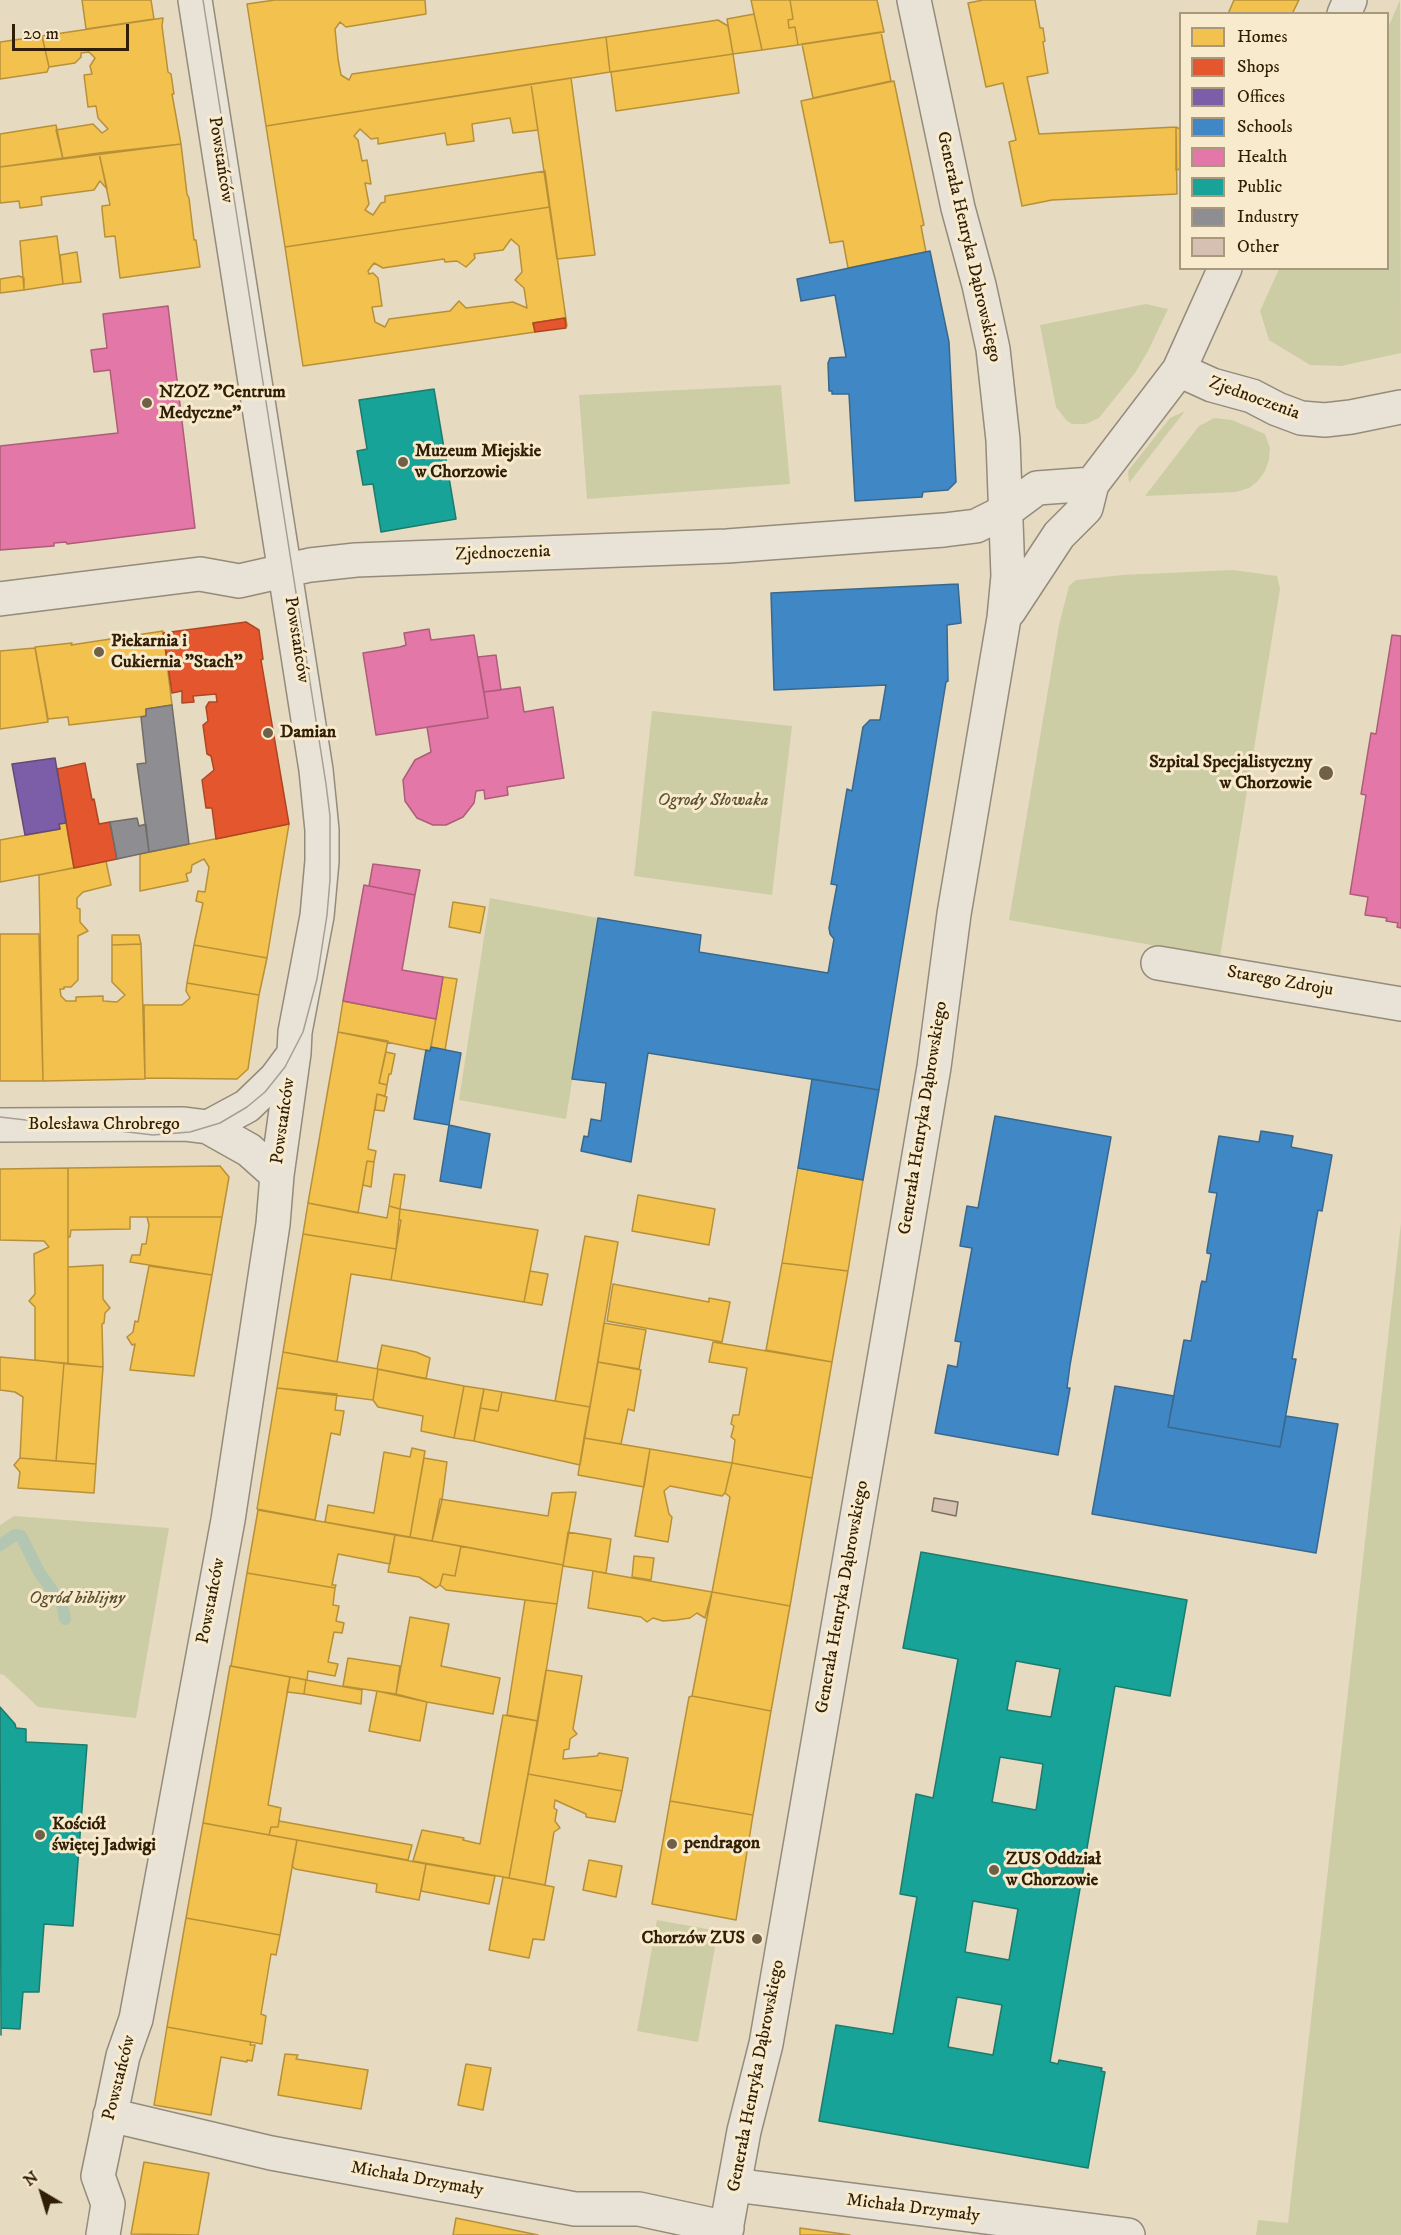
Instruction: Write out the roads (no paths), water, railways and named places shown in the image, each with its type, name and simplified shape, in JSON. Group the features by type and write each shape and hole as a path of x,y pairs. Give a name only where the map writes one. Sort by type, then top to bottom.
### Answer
{"street":[{"name":"Powstańców","path":"103,2235 108,2204 98,2176 123,2056 136,2019 228,1520 273,1224 295,1032 320,896 322,830 316,770 195,0"},
{"name":"Generała Henryka Dąbrowskiego","path":"726,2231 744,2131 768,2032 898,1279 936,1053 954,914 1004,618 1009,557 1001,416 990,332 958,208 914,0"},
{"path":"1004,618 1059,535 1086,508 1092,484 1179,370 1224,270"},
{"name":"Zjednoczenia","path":"1179,370 1212,385 1252,396 1301,418 1325,420 1401,407"},
{"name":"Zjednoczenia","path":"0,599 200,574 239,581 310,565 356,560 727,546 944,530 976,526 1006,511 1037,488 1092,484"},
{"name":"Starego Zdroju","path":"1158,963 1401,1004"},
{"path":"208,1127 247,1106 276,1078 294,1053"},
{"name":"Bolesława Chrobrego","path":"0,1125 184,1124 208,1127 249,1150 277,1175"},
{"name":"Michała Drzymały","path":"110,2115 271,2153 575,2208 639,2209 726,2231"},
{"name":"Michała Drzymały","path":"734,2185 1128,2235"}],"waterway":[{"path":"0,1545 15,1535 21,1536 39,1572 62,1604 65,1619"}],"tram line":[{"path":"0,1117 153,1135 190,1132 220,1123 247,1107 265,1092 285,1067 303,1032 317,979 330,880 330,816 203,0"}],"place":[{"name":"NZOZ \"Centrum Medyczne\"","path":"147,403"},
{"name":"Muzeum Miejskie w Chorzowie","path":"403,462"},
{"name":"Piekarnia i Cukiernia \"Stach\"","path":"99,652"},
{"name":"Damian","path":"268,733"},
{"name":"Szpital Specjalistyczny w Chorzowie","path":"1326,773"},
{"name":"Kościół świętej Jadwigi","path":"40,1835"},
{"name":"pendragon","path":"672,1844"},
{"name":"ZUS Oddział w Chorzowie","path":"994,1870"},
{"name":"Chorzów ZUS","path":"757,1939"}],"park label":[{"name":"Ogrody Słowaka","path":"713,801"},
{"name":"Ogród biblijny","path":"77,1599"}]}
